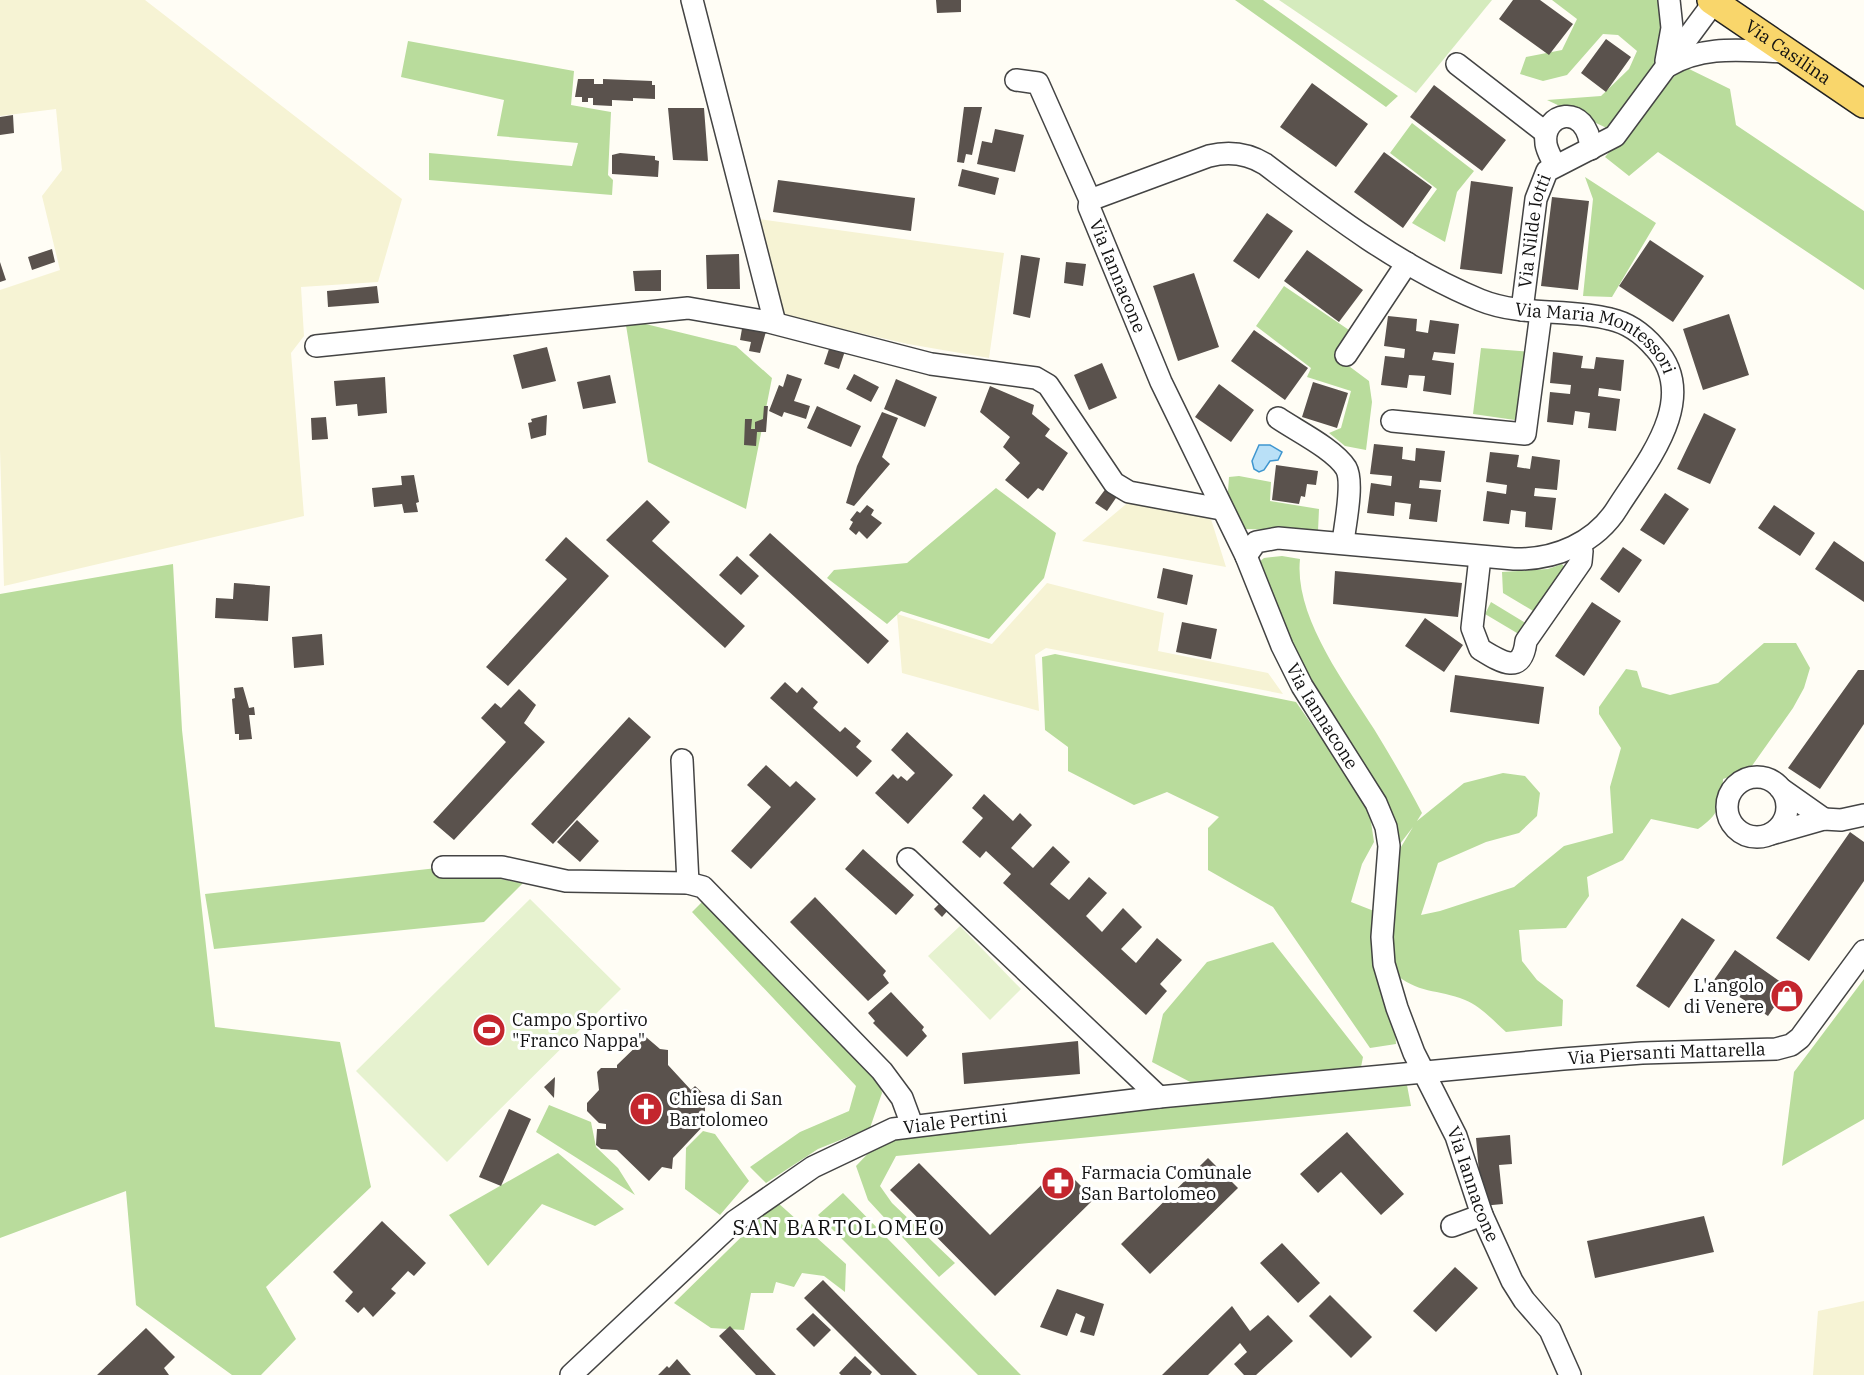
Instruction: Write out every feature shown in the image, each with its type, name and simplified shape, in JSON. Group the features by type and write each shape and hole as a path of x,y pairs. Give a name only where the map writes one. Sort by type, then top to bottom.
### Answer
{"main road":[{"name":"Via Casilina","path":"1712,1 1864,104"}],"street":[{"path":"692,0 775,323"},
{"path":"1665,68 1672,28 1669,0"},
{"name":"Via Nilde Iotti","path":"1392,421 1525,434 1538,189 1547,171 1615,135 1712,1"},
{"path":"1665,68 1686,55 1705,52 1787,52"},
{"path":"1457,64 1546,133"},
{"name":"Via Iannacone","path":"1016,80 1038,83 1090,200 1089,207 1161,382 1221,509 1246,556 1268,614 1302,686 1376,803 1386,827 1389,846 1382,937 1384,964 1414,1053 1456,1136 1482,1215 1518,1291 1550,1330 1567,1369"},
{"path":"1555,166 1546,144 1546,133 1552,122 1562,117 1574,117 1584,122 1590,133 1591,149"},
{"name":"Via Maria Montessori","path":"1090,200 1209,156 1241,154 1265,164 1407,263 1464,293 1494,305 1532,312 1604,318 1626,325 1650,342 1668,367 1674,394 1666,425 1617,510 1599,531 1578,545 1561,552 1528,559 1480,557 1343,542 1263,539 1253,545 1246,556"},
{"path":"1346,355 1407,263"},
{"path":"316,346 688,308 775,323 931,364 1036,378 1048,385 1114,483 1129,492 1221,509"},
{"path":"1278,418 1333,454 1347,469 1349,483 1343,542"},
{"path":"1480,557 1472,628 1480,649 1509,664 1520,662 1525,654 1526,641 1581,562 1582,551 1578,545"},
{"path":"682,759 687,883"},
{"path":"1824,819 1763,778 1753,777 1735,786 1726,805 1732,825 1749,836 1768,835 1824,819 1841,820 1864,815"},
{"path":"1768,835 1776,831 1786,814 1787,805 1780,788"},
{"path":"908,859 1159,1097"},
{"path":"443,867 502,867 566,881 687,883 703,887 882,1071 902,1098 912,1125"},
{"name":"Via Piersanti Mattarella","path":"1424,1074 1630,1054 1765,1051 1786,1047 1796,1042 1804,1033 1864,951"},
{"name":"Viale Pertini","path":"571,1375 735,1221 827,1160 884,1132 912,1125 1159,1097 1424,1074"},
{"path":"1452,1226 1482,1215"}],"shaded area":[{"path":"0,0 145,0 402,199 378,282 301,287 304,336 291,353 304,516 4,586 0,450 0,290 60,270 42,196 62,170 56,109 0,116"},
{"path":"758,219 1004,253 989,358 908,344 781,315"},
{"path":"1131,500 1210,516 1226,567 1082,541"},
{"path":"1047,583 1164,613 1158,651 1268,673 1283,694 1046,648 1035,655 1039,711 902,673 897,614 992,644"},
{"path":"1864,1301 1864,1375 1813,1375 1818,1311"}],"green space":[{"path":"1235,0 1263,0 1398,96 1386,107"},
{"path":"1279,0 1492,0 1416,93"},
{"path":"1552,0 1660,0 1664,20 1664,38 1660,55 1646,86 1613,131 1547,100 1601,96 1629,69 1637,51 1618,35 1603,34 1567,75 1543,81 1520,74 1526,57 1562,50 1577,19"},
{"path":"408,41 574,71 571,105 611,112 608,175 613,180 612,195 429,180 429,153 572,166 578,143 497,136 504,100 401,77"},
{"path":"1683,66 1730,89 1736,125 1864,211 1864,290 1658,152 1629,176 1605,157"},
{"path":"1412,123 1474,171 1457,192 1445,242 1412,223 1437,189 1390,153"},
{"path":"1585,177 1656,223 1612,297 1583,296 1593,199"},
{"path":"1284,286 1349,330 1334,355 1369,381 1372,402 1366,450 1345,446 1329,433 1341,428 1351,391 1307,377 1311,368 1256,326"},
{"path":"625,319 736,346 772,378 746,509 648,462"},
{"path":"1481,348 1531,352 1522,421 1473,414"},
{"path":"1239,476 1271,482 1270,501 1319,509 1318,531 1245,529 1235,524 1227,506 1229,477"},
{"path":"996,488 1056,533 1044,578 989,639 901,611 887,624 827,578 834,570 907,563"},
{"path":"1282,556 1300,559 1300,581 1313,625 1336,670 1374,729 1422,813 1417,821 1464,783 1503,773 1525,776 1540,793 1537,816 1519,833 1486,842 1438,863 1421,915 1514,887 1564,846 1613,833 1610,787 1621,748 1599,714 1599,707 1626,669 1637,671 1642,687 1670,695 1718,683 1764,643 1796,643 1810,668 1804,688 1793,708 1749,770 1723,779 1720,802 1711,819 1698,829 1651,819 1623,860 1587,877 1589,896 1566,928 1519,930 1522,961 1537,980 1563,1000 1562,1026 1506,1032 1471,1003 1419,988 1393,972 1389,931 1398,852 1413,827 1396,849 1309,695 1258,563 1264,558"},
{"path":"173,564 182,730 215,1027 340,1042 371,1187 266,1287 296,1339 261,1375 232,1375 136,1305 126,1191 0,1238 0,594"},
{"path":"1562,564 1569,572 1540,615 1503,593 1502,572 1548,569"},
{"path":"1491,602 1529,625 1522,636 1485,614"},
{"path":"1055,654 1296,702 1345,772 1370,815 1374,842 1362,864 1351,902 1374,911 1396,1044 1370,1048 1273,907 1208,870 1208,828 1219,817 1167,792 1134,805 1068,771 1068,747 1045,730 1042,657"},
{"path":"437,868 523,883 484,922 214,949 205,894"},
{"path":"706,898 879,1079 882,1093 870,1128 818,1149 766,1183 750,1167 800,1132 849,1111 856,1086 692,912"},
{"name":"Campo Sportivo \"Franco Nappa\"","path":"530,899 621,989 447,1162 356,1071"},
{"path":"960,926 1021,989 990,1020 928,956"},
{"path":"1273,942 1363,1057 1361,1067 1194,1084 1152,1062 1163,1014 1207,962"},
{"path":"1864,979 1864,1119 1782,1166 1794,1072"},
{"path":"1406,1080 1411,1106 896,1156 880,1186 892,1203 955,1263 939,1277 868,1200 856,1166 879,1142 927,1131"},
{"path":"549,1105 591,1122 596,1147 618,1168 635,1195 536,1132"},
{"path":"703,1131 715,1134 749,1181 720,1215 685,1189 686,1148"},
{"path":"558,1153 624,1209 595,1226 542,1204 488,1266 449,1215"},
{"path":"843,1193 1021,1375 978,1375 818,1215"},
{"path":"777,1202 846,1264 845,1292 824,1276 802,1273 794,1287 776,1282 773,1293 751,1293 744,1330 711,1328 674,1303"}],"water":[{"path":"1259,445 1270,445 1282,452 1278,460 1270,461 1264,470 1259,472 1254,469 1252,461"}],"building":[{"path":"936,0 961,0 961,12 937,13"},
{"path":"1513,0 1540,0 1573,24 1549,55 1499,19"},
{"path":"1606,39 1631,57 1606,92 1581,73"},
{"path":"578,79 594,79 594,84 603,84 603,79 652,81 652,85 655,85 655,99 612,100 612,106 593,105 593,98 588,98 588,102 582,102 582,97 575,97"},
{"path":"1312,83 1368,124 1336,167 1280,127"},
{"path":"1434,85 1506,140 1482,171 1410,117"},
{"path":"964,107 982,107 972,155 966,154 964,163 957,162"},
{"path":"668,108 704,108 708,161 673,160"},
{"path":"13,115 14,133 0,135 0,117"},
{"path":"995,129 1024,135 1015,172 977,164 982,141 992,143"},
{"path":"1384,152 1432,187 1403,228 1354,192"},
{"path":"620,153 655,156 655,160 659,161 658,177 612,174 612,155"},
{"path":"962,169 999,178 995,195 958,186"},
{"path":"778,180 915,198 911,231 773,212"},
{"path":"1471,181 1513,187 1502,274 1460,269"},
{"path":"1552,197 1589,201 1578,290 1541,286"},
{"path":"1267,213 1293,231 1259,279 1233,261"},
{"path":"1650,240 1704,276 1673,322 1619,286"},
{"path":"52,249 55,262 32,270 28,257"},
{"path":"1307,250 1363,290 1339,322 1284,281"},
{"path":"739,254 740,289 707,289 706,255"},
{"path":"1021,255 1040,258 1030,318 1013,314"},
{"path":"0,262 6,280 0,282"},
{"path":"1066,262 1086,264 1083,286 1064,283"},
{"path":"661,270 661,291 635,291 633,271"},
{"path":"1194,273 1219,347 1178,361 1153,286"},
{"path":"377,286 379,303 328,307 327,291"},
{"path":"1729,314 1749,375 1703,390 1683,329"},
{"path":"1388,316 1417,319 1416,331 1428,333 1430,320 1459,324 1455,354 1434,352 1432,360 1454,363 1451,395 1423,391 1425,376 1409,375 1407,388 1381,385 1385,356 1404,358 1405,349 1384,346"},
{"path":"743,323 767,328 760,353 749,351 751,342 740,340"},
{"path":"1254,330 1308,368 1285,400 1231,361"},
{"path":"831,343 846,348 839,369 824,364"},
{"path":"547,347 556,381 522,389 513,355"},
{"path":"1553,352 1583,356 1581,368 1594,369 1596,357 1624,360 1621,391 1599,388 1598,396 1620,399 1616,431 1588,428 1590,413 1575,411 1573,425 1547,422 1550,392 1570,394 1571,385 1550,383"},
{"path":"1102,363 1117,398 1089,410 1074,375"},
{"path":"787,374 802,379 794,401 810,406 806,419 784,412 782,417 769,411 779,385 783,387"},
{"path":"854,374 879,387 871,402 846,389"},
{"path":"610,375 616,403 583,409 577,382"},
{"path":"385,377 387,413 358,416 357,404 336,406 334,381"},
{"path":"896,379 937,397 925,427 884,409"},
{"path":"1313,382 1348,393 1337,428 1302,417"},
{"path":"1219,384 1254,410 1231,442 1195,417"},
{"path":"990,386 1034,405 1032,414 1050,429 1045,436 1068,453 1043,491 1038,488 1028,499 1005,480 1020,463 1003,447 1010,437 980,412"},
{"path":"764,406 768,406 766,432 757,432 756,446 744,445 745,419 752,419 751,429 755,429 755,422 763,419"},
{"path":"817,406 861,426 851,447 807,428"},
{"path":"882,412 898,418 882,457 890,464 854,506 846,503 857,466"},
{"path":"1704,413 1736,429 1710,484 1677,469"},
{"path":"547,415 546,435 531,439 528,423 532,422 531,419"},
{"path":"326,417 328,439 312,440 311,418"},
{"path":"1374,444 1403,447 1402,459 1415,461 1416,448 1445,451 1441,482 1420,480 1419,488 1441,490 1437,522 1409,519 1411,504 1395,502 1394,516 1367,513 1371,483 1391,486 1392,476 1370,474"},
{"path":"1490,452 1519,455 1517,467 1530,469 1532,456 1560,460 1557,490 1535,488 1534,496 1556,498 1552,530 1525,527 1526,512 1511,510 1509,524 1483,521 1487,491 1506,494 1507,485 1486,482"},
{"path":"1276,465 1318,471 1316,485 1307,484 1305,497 1301,496 1299,504 1272,500"},
{"path":"414,475 419,502 416,503 418,512 404,513 402,504 374,507 372,488 402,485 401,476"},
{"path":"1107,487 1118,495 1107,511 1095,503"},
{"path":"1665,493 1689,509 1664,545 1640,530"},
{"path":"647,500 670,522 652,541 745,626 725,648 606,540"},
{"path":"867,505 874,510 871,515 882,523 867,539 859,531 856,535 849,529 853,522 850,520 857,511 860,513"},
{"path":"1774,505 1815,533 1800,556 1758,528"},
{"path":"770,533 889,641 868,664 749,555"},
{"path":"566,537 609,576 508,686 486,667 567,579 545,560"},
{"path":"1834,541 1864,562 1864,602 1815,569"},
{"path":"1623,547 1642,560 1619,593 1600,579"},
{"path":"737,556 759,576 741,595 719,575"},
{"path":"1163,568 1193,575 1187,605 1157,598"},
{"path":"1335,571 1462,583 1458,617 1333,604"},
{"path":"234,583 270,586 268,621 215,618 216,598 233,599"},
{"path":"1592,602 1621,621 1584,676 1555,656"},
{"path":"1425,618 1463,645 1444,672 1405,646"},
{"path":"1182,622 1217,629 1211,659 1176,652"},
{"path":"322,634 324,665 294,668 292,637"},
{"path":"1858,670 1864,670 1864,724 1820,789 1788,768"},
{"path":"1455,675 1544,687 1539,724 1450,712"},
{"path":"785,682 797,693 802,687 818,702 813,708 840,732 845,727 861,741 856,747 872,761 857,777 770,698"},
{"path":"243,687 249,708 254,707 255,715 249,715 252,739 239,740 239,734 235,734 232,699 235,698 234,688"},
{"path":"519,689 536,705 524,723 545,742 454,840 433,822 506,742 481,718 495,703 501,708"},
{"path":"629,717 651,737 553,844 531,824"},
{"path":"907,732 953,775 908,824 875,793 893,774 898,779 901,776 907,781 915,773 891,750"},
{"path":"766,765 790,787 796,781 816,799 751,869 731,851 771,807 747,785"},
{"path":"984,794 1013,821 1020,813 1032,825 1011,848 1033,868 1053,846 1070,862 1050,884 1069,900 1089,877 1107,893 1086,916 1102,932 1123,908 1142,927 1121,949 1136,963 1157,938 1182,960 1160,984 1167,991 1146,1015 1003,883 1011,874 986,851 980,858 962,842 983,818 972,808"},
{"path":"577,820 599,841 580,862 557,842"},
{"path":"1850,832 1864,842 1864,881 1809,961 1776,938"},
{"path":"863,849 914,895 896,915 845,869"},
{"path":"815,897 886,971 883,975 889,983 868,1001 790,922"},
{"path":"942,901 949,909 942,917 934,909"},
{"path":"1682,918 1715,940 1669,1008 1636,986"},
{"path":"1735,950 1788,987 1768,1016 1714,980"},
{"path":"891,992 924,1027 922,1030 927,1036 907,1057 873,1023 875,1021 868,1013"},
{"name":"Chiesa di San Bartolomeo","path":"646,1037 660,1049 668,1050 668,1065 691,1090 695,1086 705,1095 705,1124 673,1158 672,1169 662,1167 649,1181 617,1150 601,1149 596,1145 597,1129 606,1129 606,1124 599,1123 587,1111 587,1103 599,1090 597,1072 601,1068 617,1068 617,1065"},
{"path":"1078,1041 1080,1074 964,1084 962,1053"},
{"path":"555,1077 554,1098 544,1087"},
{"path":"509,1109 531,1119 501,1186 479,1177"},
{"path":"1347,1132 1404,1194 1381,1215 1341,1172 1318,1193 1300,1174"},
{"path":"1510,1135 1512,1164 1499,1165 1503,1204 1482,1206 1476,1138"},
{"path":"1208,1158 1238,1188 1150,1274 1121,1244"},
{"path":"919,1163 990,1235 1061,1166 1094,1199 995,1296 890,1190"},
{"path":"1704,1216 1714,1252 1595,1278 1587,1241"},
{"path":"382,1221 426,1263 414,1276 408,1271 391,1289 396,1293 373,1317 364,1307 358,1313 345,1301 353,1292 333,1272"},
{"path":"1282,1243 1320,1283 1298,1303 1260,1263"},
{"path":"1455,1267 1478,1288 1436,1332 1413,1311"},
{"path":"823,1280 917,1375 881,1375 804,1298"},
{"path":"1057,1289 1104,1304 1094,1336 1080,1332 1085,1317 1076,1313 1067,1336 1040,1327"},
{"path":"1330,1295 1372,1337 1351,1358 1309,1316"},
{"path":"1232,1306 1250,1331 1268,1315 1293,1341 1256,1375 1244,1375 1234,1364 1247,1352 1240,1343 1208,1375 1162,1375"},
{"path":"813,1313 831,1330 814,1347 796,1329"},
{"path":"730,1326 776,1375 756,1375 719,1336"},
{"path":"146,1328 175,1357 164,1368 169,1375 97,1375"},
{"path":"855,1356 872,1372 870,1375 841,1375 839,1373"},
{"path":"677,1359 691,1375 658,1375 667,1366 669,1368"}],"place":[{"name":"L'angolo di Venere","path":"1787,996"},
{"name":"Campo Sportivo \"Franco Nappa\"","path":"489,1030"},
{"name":"Chiesa di San Bartolomeo","path":"646,1109"},
{"name":"Farmacia Comunale San Bartolomeo","path":"1058,1183"}],"district":[{"name":"SAN BARTOLOMEO","path":"839,1228"}]}
